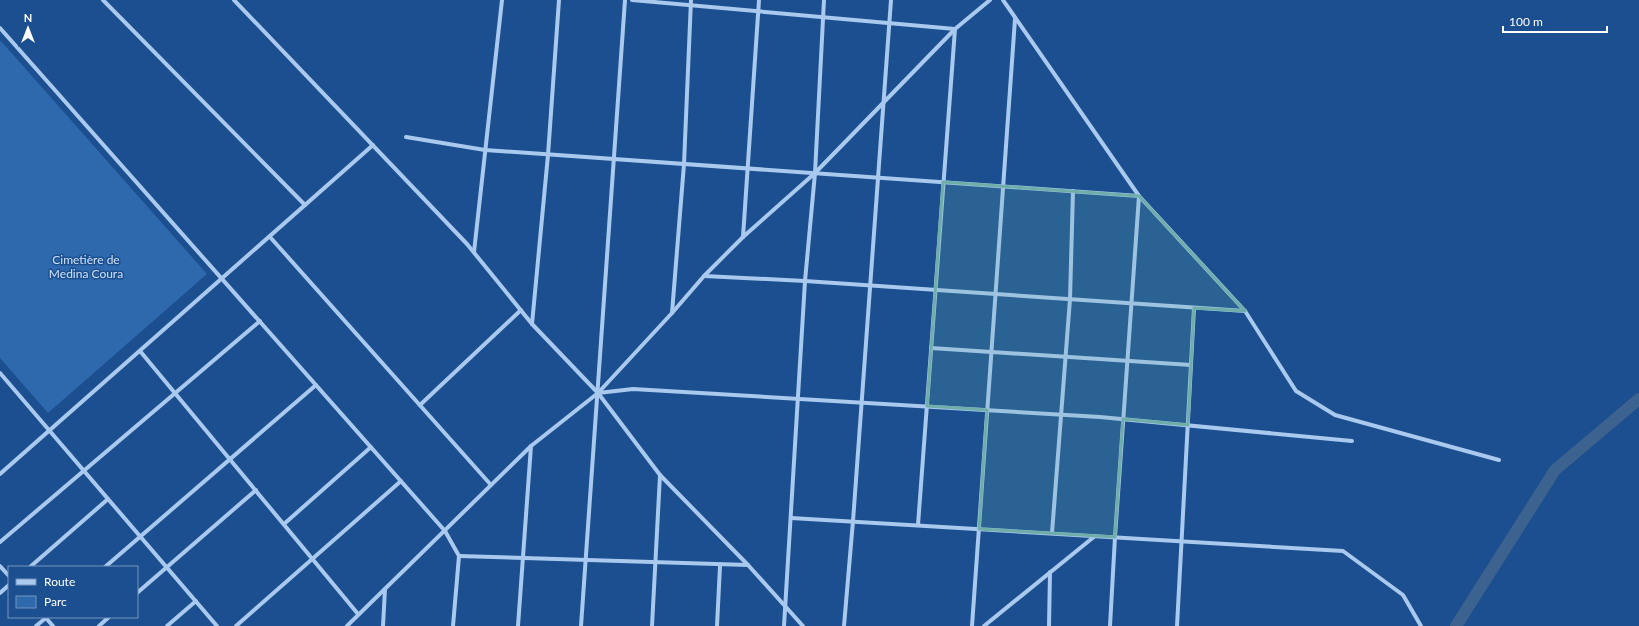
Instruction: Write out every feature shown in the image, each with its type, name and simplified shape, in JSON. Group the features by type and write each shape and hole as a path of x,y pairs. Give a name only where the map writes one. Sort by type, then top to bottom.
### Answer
{"street":[{"path":"102,0 305,205"},
{"path":"234,0 474,252 532,324 598,393 660,475 748,565 803,626"},
{"path":"474,252 502,0"},
{"path":"532,324 548,155 559,0"},
{"path":"581,626 625,0"},
{"path":"632,0 955,29"},
{"path":"672,313 684,164 691,0"},
{"path":"743,237 758,11 760,0"},
{"path":"784,626 805,281 815,173 824,0"},
{"path":"844,626 891,0"},
{"path":"347,626 531,446 598,393 704,276 743,237 815,173 955,29 990,0"},
{"path":"1002,0 1139,196 1245,311 1296,391 1335,415 1498,460"},
{"path":"972,626 1015,18"},
{"path":"918,525 955,29"},
{"path":"1,31 445,531 459,556 453,626"},
{"path":"406,138 485,150 548,155 1139,196"},
{"path":"0,474 373,145"},
{"path":"1052,533 1070,299 1073,191"},
{"path":"1110,626 1139,196"},
{"path":"270,237 491,485"},
{"path":"704,276 805,281 1245,311"},
{"path":"1177,626 1194,308"},
{"path":"420,405 521,310"},
{"path":"0,542 260,321"},
{"path":"931,348 1191,365"},
{"path":"140,351 358,614"},
{"path":"0,373 218,626"},
{"path":"106,566 316,385"},
{"path":"598,393 633,388 927,406 1123,419 1352,440"},
{"path":"518,626 531,446"},
{"path":"284,524 370,447"},
{"path":"652,626 660,475"},
{"path":"236,626 401,481"},
{"path":"138,592 256,490"},
{"path":"31,566 108,499"},
{"path":"791,518 1343,551 1403,595 1421,626"},
{"path":"984,626 1096,536"},
{"path":"459,556 720,566 748,565"},
{"path":"0,566 8,575"},
{"path":"717,626 720,566"},
{"path":"1048,626 1050,572"},
{"path":"0,593 8,586"},
{"path":"383,626 385,588"},
{"path":"167,626 196,601"},
{"path":"36,626 45,618"},
{"path":"47,618 53,626"},
{"path":"99,626 108,618"}],"highlighted area":[{"path":"943,182 1139,196 1245,311 1194,308 1188,425 1123,419 1115,537 979,529 987,410 927,406"}],"green space":[{"name":"Cimetière de Medina Coura","path":"1,41 207,274 48,413 0,358"}],"waterway":[{"path":"1456,626 1555,470 1639,399"}]}
